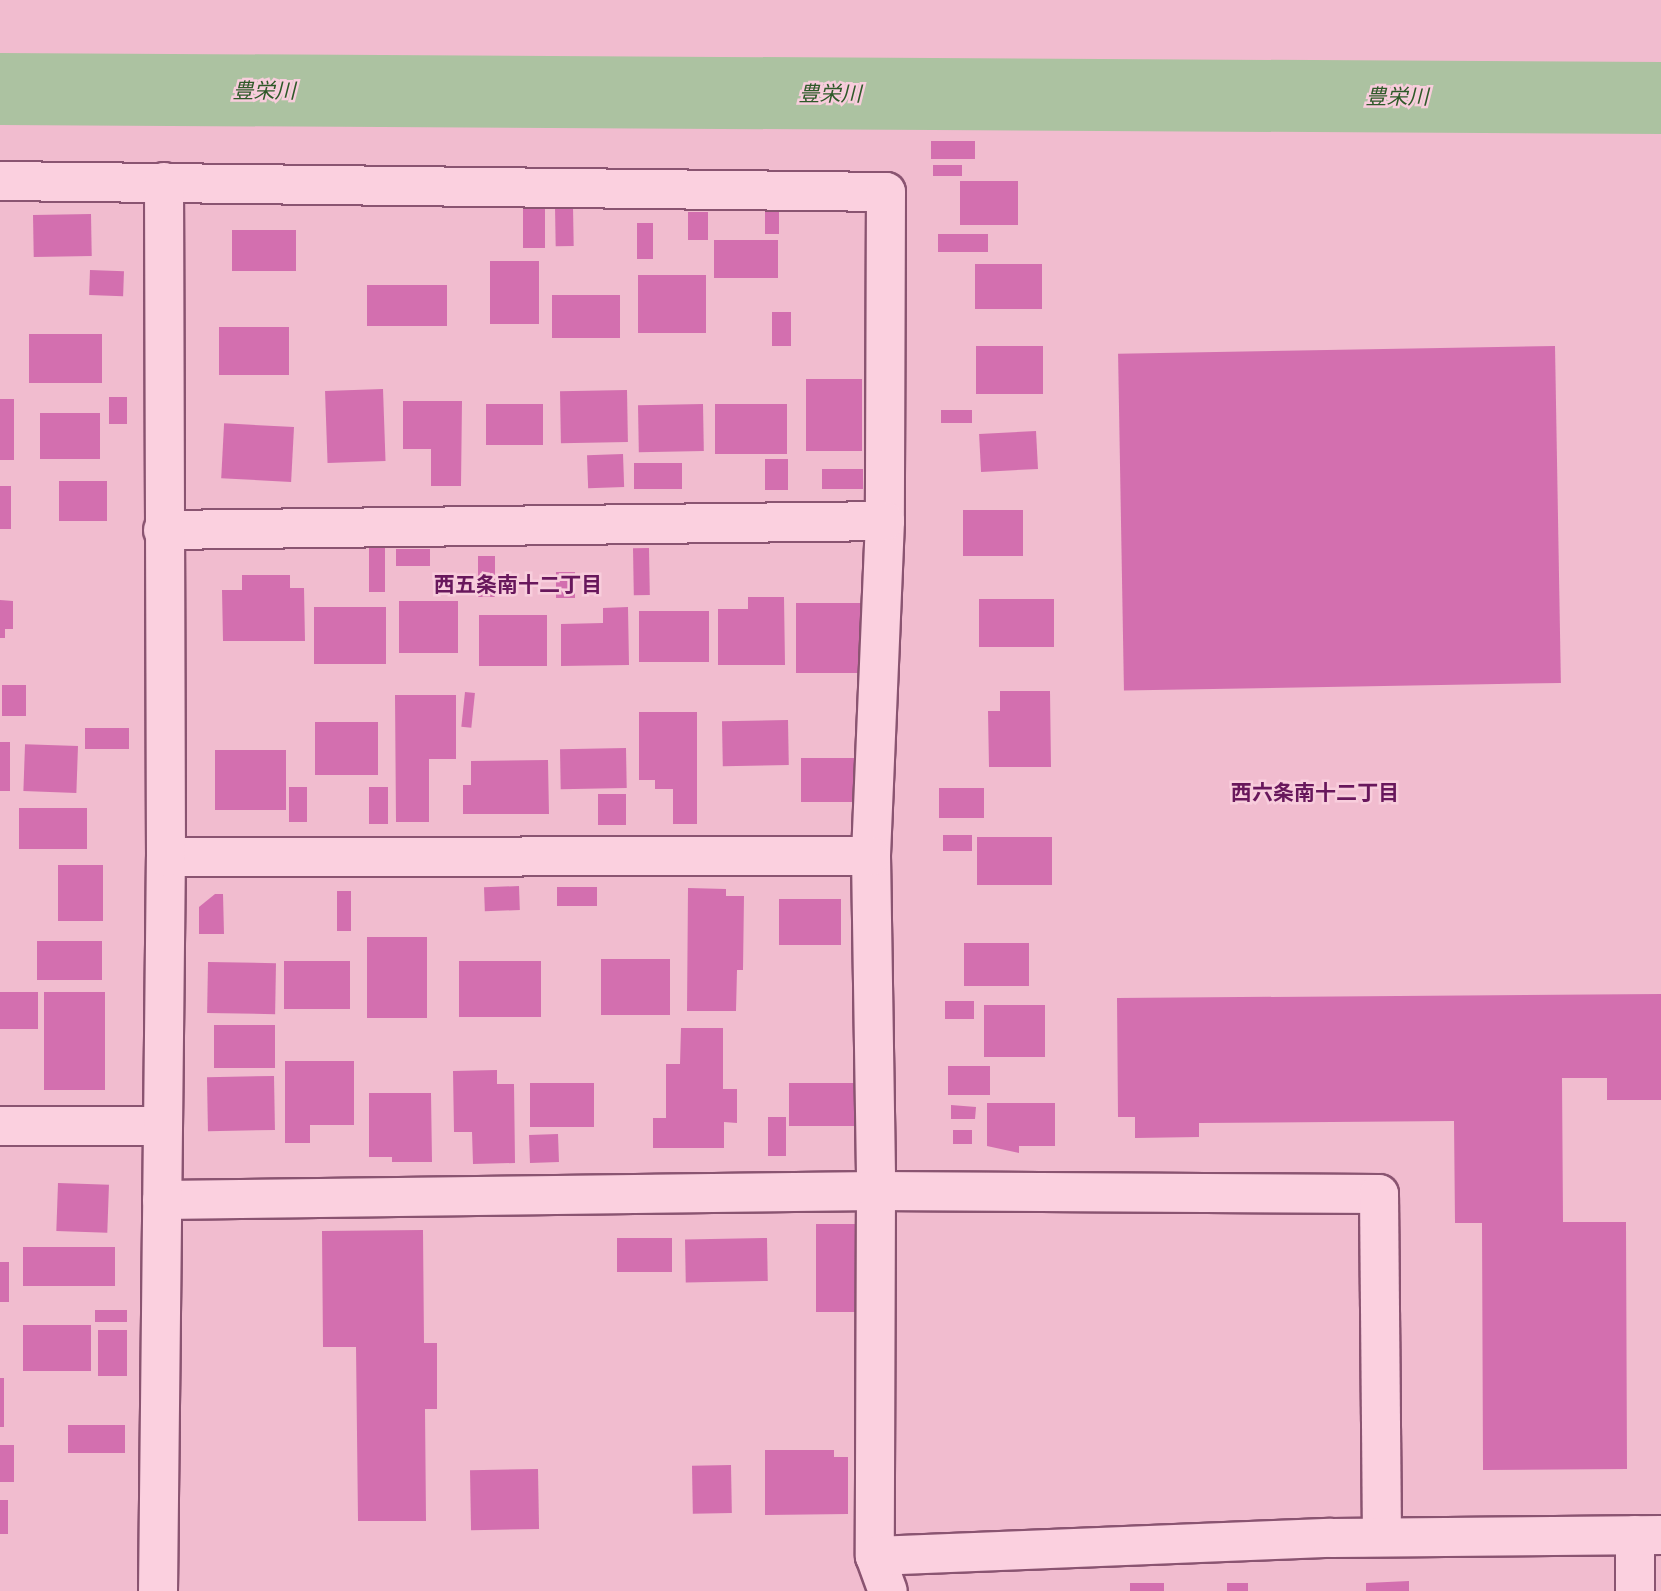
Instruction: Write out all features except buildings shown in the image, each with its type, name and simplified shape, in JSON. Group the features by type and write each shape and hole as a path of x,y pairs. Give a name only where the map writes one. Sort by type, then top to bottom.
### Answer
{"street":[{"path":"0,181 886,192 885,521 871,856 881,1574 1382,1537 1648,1535 1635,1591"},
{"path":"158,1591 166,857 164,182"},
{"path":"163,530 885,521"},
{"path":"166,857 871,856"},
{"path":"0,1126 163,1126"},
{"path":"162,1200 876,1191 1379,1194 1382,1537"}],"waterway":[{"name":"豊栄川","path":"0,89 1661,98"}],"district":[{"name":"西五条南十二丁目","path":"518,585"},
{"name":"西六条南十二丁目","path":"1315,793"}]}
